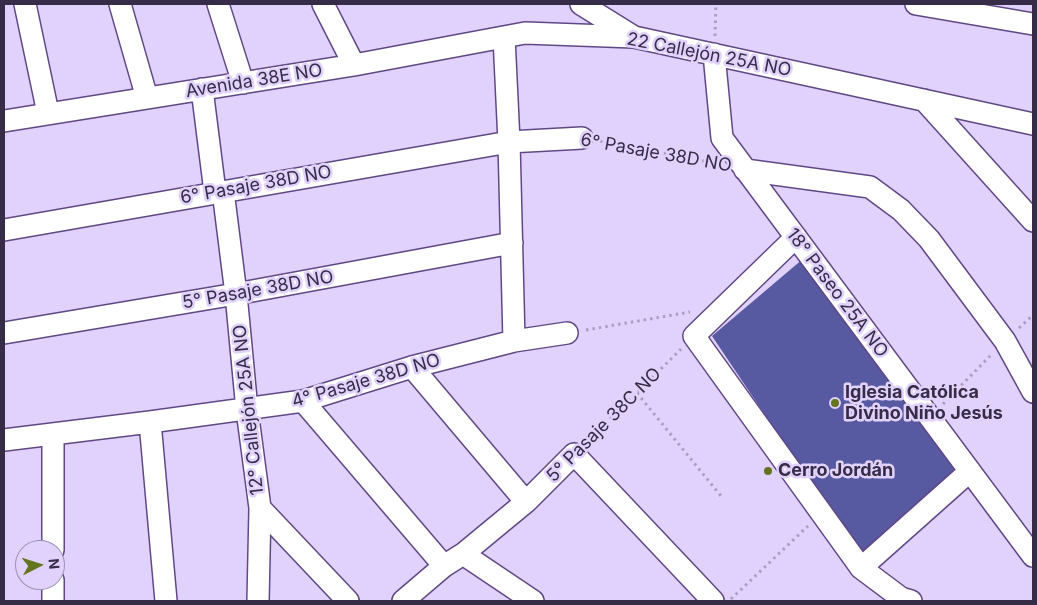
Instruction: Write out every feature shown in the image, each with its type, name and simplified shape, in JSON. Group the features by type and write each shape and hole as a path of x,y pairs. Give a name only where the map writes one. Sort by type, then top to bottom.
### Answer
{"street":[{"path":"25,4 48,113"},
{"path":"120,4 147,98"},
{"path":"218,4 243,83"},
{"path":"323,4 354,66"},
{"path":"581,4 634,37"},
{"path":"916,4 1033,24"},
{"name":"22 Callejón 25A NO","path":"504,37 525,33 634,37 1033,124"},
{"path":"504,37 509,142 514,341"},
{"name":"Avenida 38E NO","path":"4,121 354,66 504,37"},
{"name":"18° Paseo 25A NO","path":"714,54 722,138 1033,556"},
{"name":"12° Callejón 25A NO","path":"202,89 236,294 247,410 260,508 258,601"},
{"path":"924,100 1033,221"},
{"name":"6° Pasaje 38D NO","path":"4,230 509,142 582,138"},
{"name":"6° Pasaje 38D NO","path":"746,170 870,187 901,210 929,239 1004,341 1033,392"},
{"path":"796,237 694,336 861,568 901,598 911,601"},
{"name":"5° Pasaje 38D NO","path":"4,333 236,294 512,243"},
{"name":"4° Pasaje 38D NO","path":"4,440 247,410 303,401 412,367 514,341 567,333"},
{"path":"412,367 526,502"},
{"path":"303,401 444,566"},
{"path":"150,422 166,601"},
{"path":"53,434 53,540"},
{"path":"574,454 713,601"},
{"name":"5° Pasaje 38C NO","path":"403,601 444,566 462,554 526,502 574,454"},
{"path":"861,568 970,471"},
{"path":"260,508 348,601"},
{"path":"462,554 532,601"}],"path":[{"path":"714,54 716,4"},
{"name":"6° Pasaje 38D NO","path":"582,138 746,170"},
{"path":"567,333 725,306"},
{"path":"930,417 1004,341 1033,315"},
{"name":"5° Pasaje 38C NO","path":"574,454 694,336"},
{"path":"636,394 721,496"},
{"path":"729,601 822,513"}],"building":[{"name":"Iglesia Católica Divino Niño Jesús","path":"804,258 965,470 863,561 712,336"}],"place":[{"name":"Iglesia Católica Divino Niño Jesús","path":"835,403"},
{"name":"Cerro Jordán","path":"768,471"}]}
